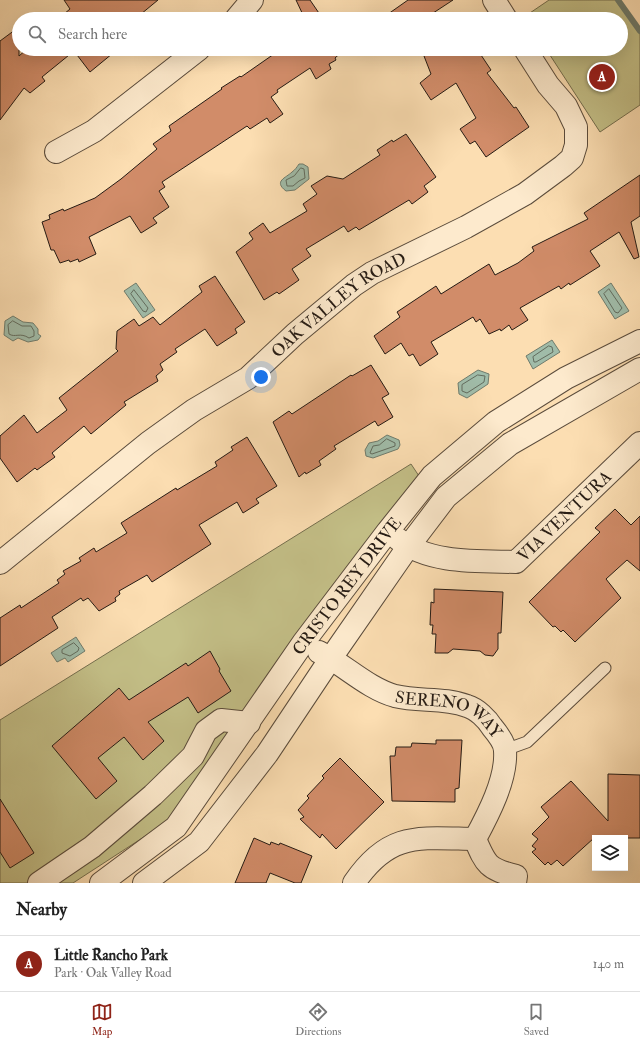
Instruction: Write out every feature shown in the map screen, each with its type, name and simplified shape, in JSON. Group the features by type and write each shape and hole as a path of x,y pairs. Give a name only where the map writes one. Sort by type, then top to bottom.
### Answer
{"street":[{"path":"242,12 252,0"},
{"path":"494,0 502,12"},
{"path":"56,152 94,131 190,56"},
{"name":"OAK VALLEY ROAD","path":"0,563 148,443 194,410 248,378 295,334 354,285 378,270 466,227 524,194 572,158 576,145 576,127 566,106 548,84 530,56"},
{"name":"CRISTO REY DRIVE","path":"101,883 176,827 304,643 388,531 432,476 496,422 566,378 640,342"},
{"name":"CRISTO REY DRIVE","path":"144,883 199,842 267,754 408,547 446,498 510,444 640,369"},
{"name":"VIA VENTURA","path":"388,531 408,547 445,558 516,562 640,443"},
{"name":"SERENO WAY","path":"304,643 331,658 373,686 394,696 417,700 440,700 468,706 487,719 506,750 500,786 475,839"},
{"path":"39,883 92,847 153,795 193,756 206,731 221,720 249,723"},
{"path":"354,883 361,872 388,846 419,838 475,839 484,859 496,871 516,876 515,883"}],"lane":[{"path":"506,750 527,742 605,668"}],"shaded area":[{"path":"549,0 618,0 626,12 531,12"},
{"path":"628,15 640,34 640,105 600,132 551,56 628,56"},
{"path":"411,464 419,476 170,820 73,883 0,883 0,720"}],"water":[{"path":"299,164 303,164 308,167 309,179 295,190 286,191 282,188 281,182"},
{"path":"136,283 155,310 143,318 124,291"},
{"path":"611,283 629,311 615,319 598,292"},
{"path":"13,316 23,322 33,323 38,329 38,334 41,336 38,340 28,342 18,338 13,341 4,335 5,321"},
{"path":"552,340 560,352 533,369 526,356"},
{"path":"478,370 489,374 488,384 467,398 459,394 458,383"},
{"path":"387,435 399,440 400,445 398,449 373,458 366,456 365,450 369,443 378,441"},
{"path":"76,637 85,651 68,662 65,658 57,662 51,653"}],"building":[{"path":"64,0 158,0 143,12 66,12 70,9"},
{"path":"296,0 310,0 318,12 302,12"},
{"path":"408,0 453,0 435,12 391,12"},
{"path":"12,32 12,56 68,56 42,77 45,81 30,93 24,88 0,120 0,41"},
{"path":"78,56 109,56 90,72"},
{"path":"271,56 337,56 335,58 336,60 329,64 331,69 316,79 310,68 277,90 278,92 271,97 283,114 270,123 267,118 250,129 247,126 162,182 165,187 159,191 169,207 153,218 157,223 141,233 130,216 89,237 96,254 79,262 78,259 60,263 54,250 51,250 42,222 50,219 49,215 63,209 64,211 95,198 121,179 157,149 153,144 171,131 169,126 222,89 221,88 240,76 241,77"},
{"path":"424,56 482,56 491,70 487,73 514,108 516,107 529,127 486,157 475,141 470,144 460,129 476,118 456,83 431,100 420,83 431,74"},
{"path":"406,134 436,177 424,186 428,192 412,204 409,200 359,230 356,227 348,232 344,226 306,249 311,256 292,269 299,280 279,294 277,292 264,300 236,252 253,239 249,233 263,223 270,233 307,211 303,204 317,194 311,186 327,176 343,179 380,155 377,150 392,140 393,142"},
{"path":"640,175 640,216 631,222 639,257 634,259 619,232 590,251 600,266 570,285 569,283 561,289 559,286 520,308 528,320 512,330 509,325 501,331 500,329 489,334 480,319 476,322 473,317 431,342 438,354 420,366 413,354 409,356 401,343 385,354 374,336 400,317 397,312 436,286 441,294 489,264 495,275 518,263 534,251 532,247 588,219 584,213"},
{"path":"215,276 245,322 235,329 237,333 217,346 205,329 175,349 177,352 160,364 163,370 156,376 158,381 124,402 126,405 91,434 84,426 52,453 55,457 37,470 35,468 17,482 0,458 0,436 24,415 37,433 67,410 59,398 118,351 116,349 117,331 134,319 139,326 153,317 160,325 202,292 199,286"},
{"path":"371,365 389,394 382,398 393,417 378,426 375,421 334,446 336,449 319,461 321,465 306,474 305,472 299,477 273,422 289,411 292,414 351,375 352,376"},
{"path":"247,437 277,486 256,499 259,503 243,513 237,502 199,525 211,544 152,582 147,575 119,591 120,594 115,598 116,601 99,611 88,598 83,601 81,598 52,617 58,628 0,666 0,618 20,605 21,608 59,583 57,580 65,574 63,571 81,561 79,558 94,548 96,552 127,533 121,523 176,488 177,490 217,466 215,462 233,450 231,447"},
{"path":"615,509 631,525 640,516 640,571 627,560 606,579 621,598 575,642 563,630 561,632 555,626 553,627 529,602 600,532 595,528"},
{"path":"434,589 503,592 501,633 498,633 498,649 493,656 485,655 480,651 453,649 448,653 435,653 436,634 432,634 433,625 430,625 431,602 434,603"},
{"path":"210,651 220,669 219,671 231,691 198,713 188,697 148,722 164,741 143,760 124,737 98,758 117,781 96,799 52,746 119,688 129,700 186,663 188,666"},
{"path":"436,740 462,740 459,788 455,789 455,802 392,801 390,756 395,756 396,747 411,747 412,743 436,744"},
{"path":"340,758 384,802 336,849 322,834 320,838 300,819 304,817 298,810 309,798 307,796 324,778 322,776"},
{"path":"608,774 640,775 640,838 628,838 628,835 592,835 592,840 563,866 557,860 551,865 548,862 545,865 532,852 536,849 532,846 538,839 532,834 549,817 541,807 571,781 608,821"},
{"path":"0,799 34,853 10,868 0,852"},
{"path":"254,838 270,845 271,842 279,845 280,843 312,856 301,883 295,883 270,873 266,883 235,883"}],"waterway":[{"path":"618,0 627,12"},
{"path":"628,14 640,31"}],"place":[{"name":"Little Rancho Park","path":"602,77"}]}
